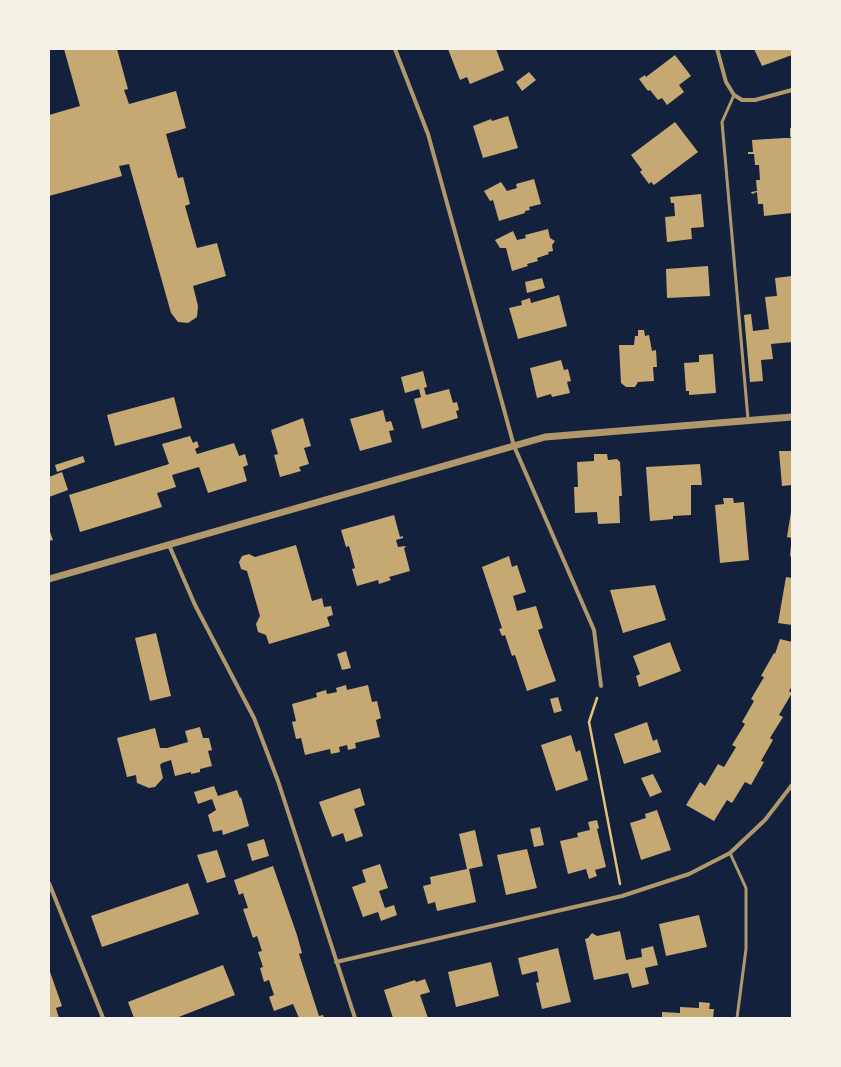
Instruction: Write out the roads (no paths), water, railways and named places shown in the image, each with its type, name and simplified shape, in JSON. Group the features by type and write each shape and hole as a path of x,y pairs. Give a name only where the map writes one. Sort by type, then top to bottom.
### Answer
{"street":[{"path":"395,49 428,134 514,446 594,630 601,686"},
{"path":"717,49 726,82 734,95 742,100 755,100 792,90"},
{"path":"49,579 545,437 748,419 792,417"},
{"path":"169,545 195,605 254,718 278,781 355,1018"},
{"path":"336,962 622,896 689,874 730,853 765,820 792,785"},
{"path":"49,884 103,1018"}],"lane":[{"path":"734,95 722,122 748,419"},
{"path":"730,853 746,888 746,949 737,1018"}]}
